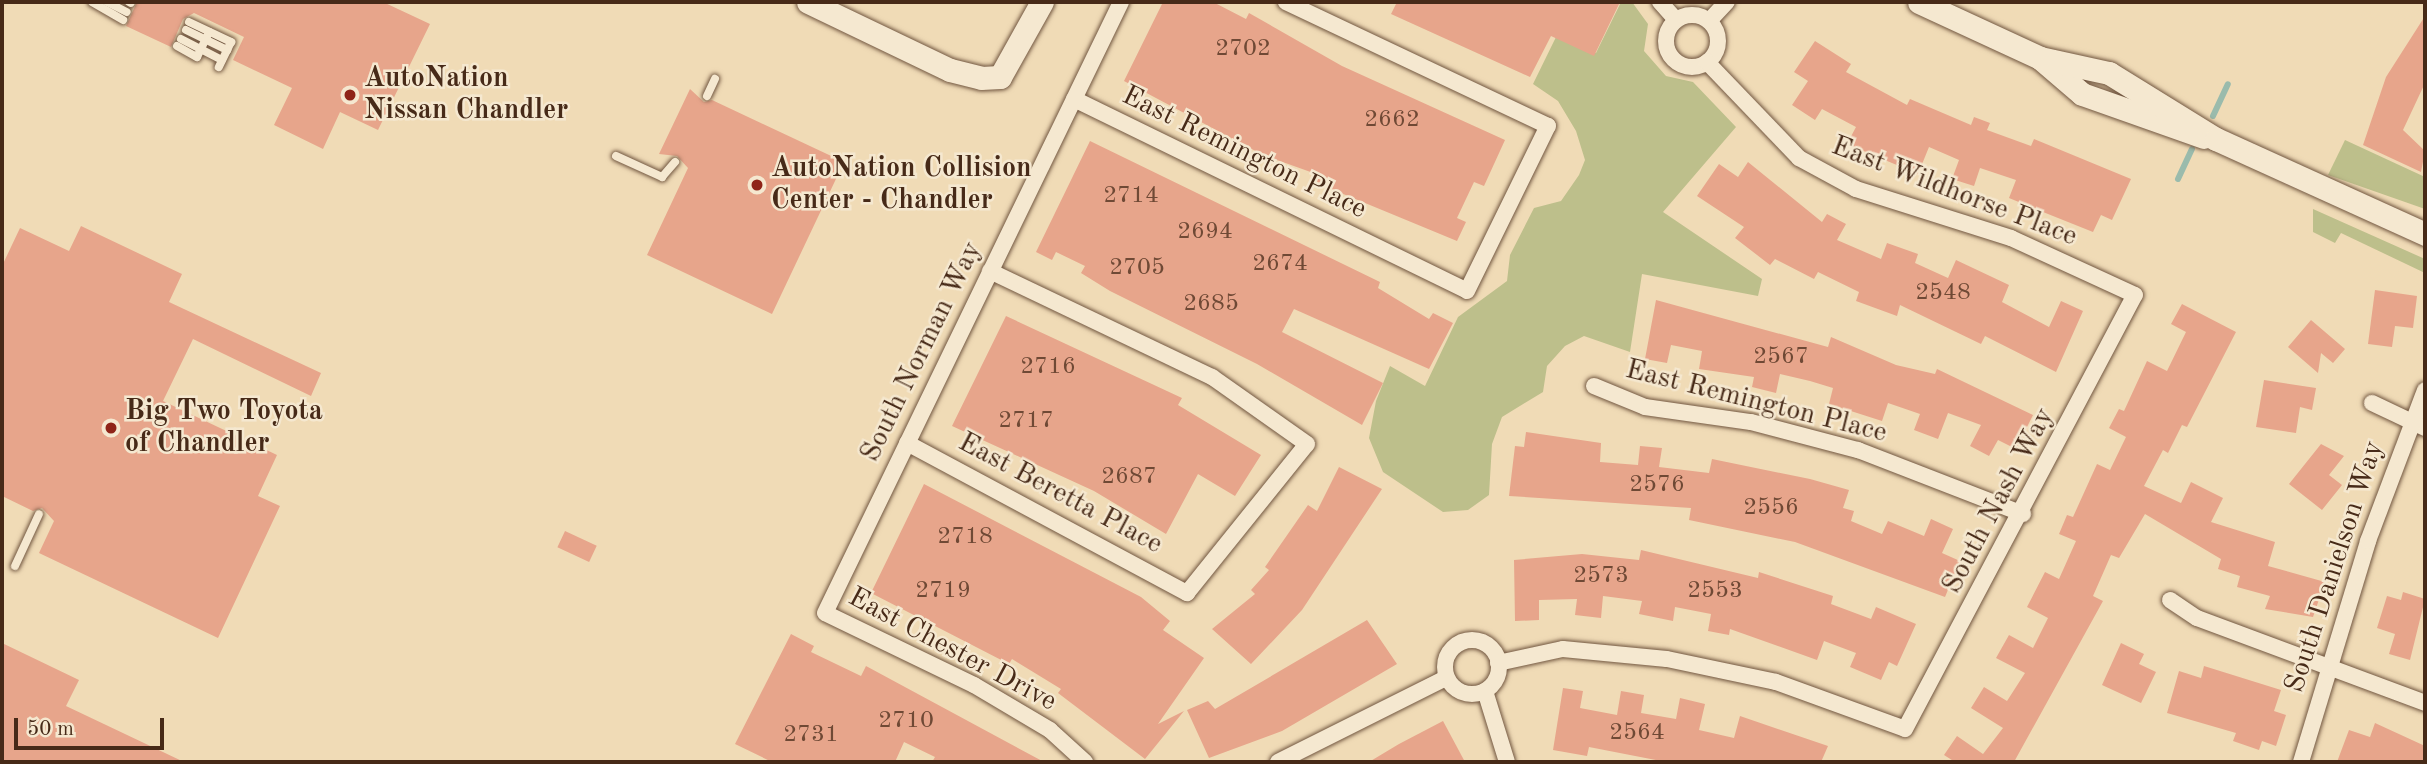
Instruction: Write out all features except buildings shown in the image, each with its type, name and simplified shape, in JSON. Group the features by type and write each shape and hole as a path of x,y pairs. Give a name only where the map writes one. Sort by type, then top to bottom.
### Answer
{"street":[{"path":"808,2 950,70 981,78 1000,77 1042,2"},
{"name":"South Norman Way","path":"825,613 1121,2"},
{"name":"East Remington Place","path":"1074,99 1467,291 1548,126 1286,2"},
{"path":"1660,2 1676,20"},
{"path":"1709,22 1727,2"},
{"path":"1919,2 2049,62 2099,102 2217,139 2425,234"},
{"path":"1693,15 1709,22 1718,42 1707,62 1692,67 1671,56 1665,41 1676,20 1693,15"},
{"name":"East Wildhorse Place","path":"1707,62 1799,158 1856,189 2011,238 2135,295"},
{"name":"East Beretta Place","path":"907,443 1187,593 1307,444 1212,377 990,271"},
{"name":"South Nash Way","path":"1498,663 1563,649 1667,659 1776,682 1906,729 2023,514 2135,295"},
{"name":"East Remington Place","path":"1594,386 1645,407 1751,422 1858,450 2023,514"},
{"name":"South Danielson Way","path":"2301,762 2410,421 2425,390"},
{"path":"2372,403 2425,428"},
{"path":"2170,600 2197,618 2425,703"},
{"name":"East Chester Drive","path":"825,613 974,685 1050,730 1085,762"},
{"path":"1464,641 1490,647 1498,663 1496,679 1485,691 1467,694 1446,678 1449,651 1464,641"},
{"path":"1278,762 1446,678"},
{"path":"1485,691 1507,762"}],"lane":[{"path":"92,2 125,16 107,2"},
{"path":"179,43 220,63 231,42 188,26"},
{"path":"199,53 207,35"},
{"path":"707,96 715,79"},
{"path":"616,156 662,177 675,162"},
{"path":"15,566 39,514"}],"green space":[{"path":"1621,2 1632,2 1648,24 1644,51 1666,76 1693,82 1736,127 1663,212 1762,279 1758,296 1642,274 1630,352 1584,336 1565,346 1547,366 1543,392 1502,417 1492,444 1489,495 1468,510 1443,512 1383,472 1369,438 1376,401 1390,366 1425,386 1458,317 1507,281 1510,255 1534,208 1561,201 1579,175 1585,160 1576,131 1558,101 1533,84 1556,37 1596,53"},
{"path":"2345,140 2425,177 2425,209 2328,175"},
{"path":"2313,209 2425,259 2425,273 2341,233 2335,243 2313,232"}],"waterway":[{"path":"2213,116 2228,84"},
{"path":"2178,179 2192,149"}],"place":[{"name":"AutoNation Nissan Chandler","path":"350,95"},
{"name":"AutoNation Collision Center - Chandler","path":"757,185"},
{"name":"Big Two Toyota of Chandler","path":"111,428"}]}
